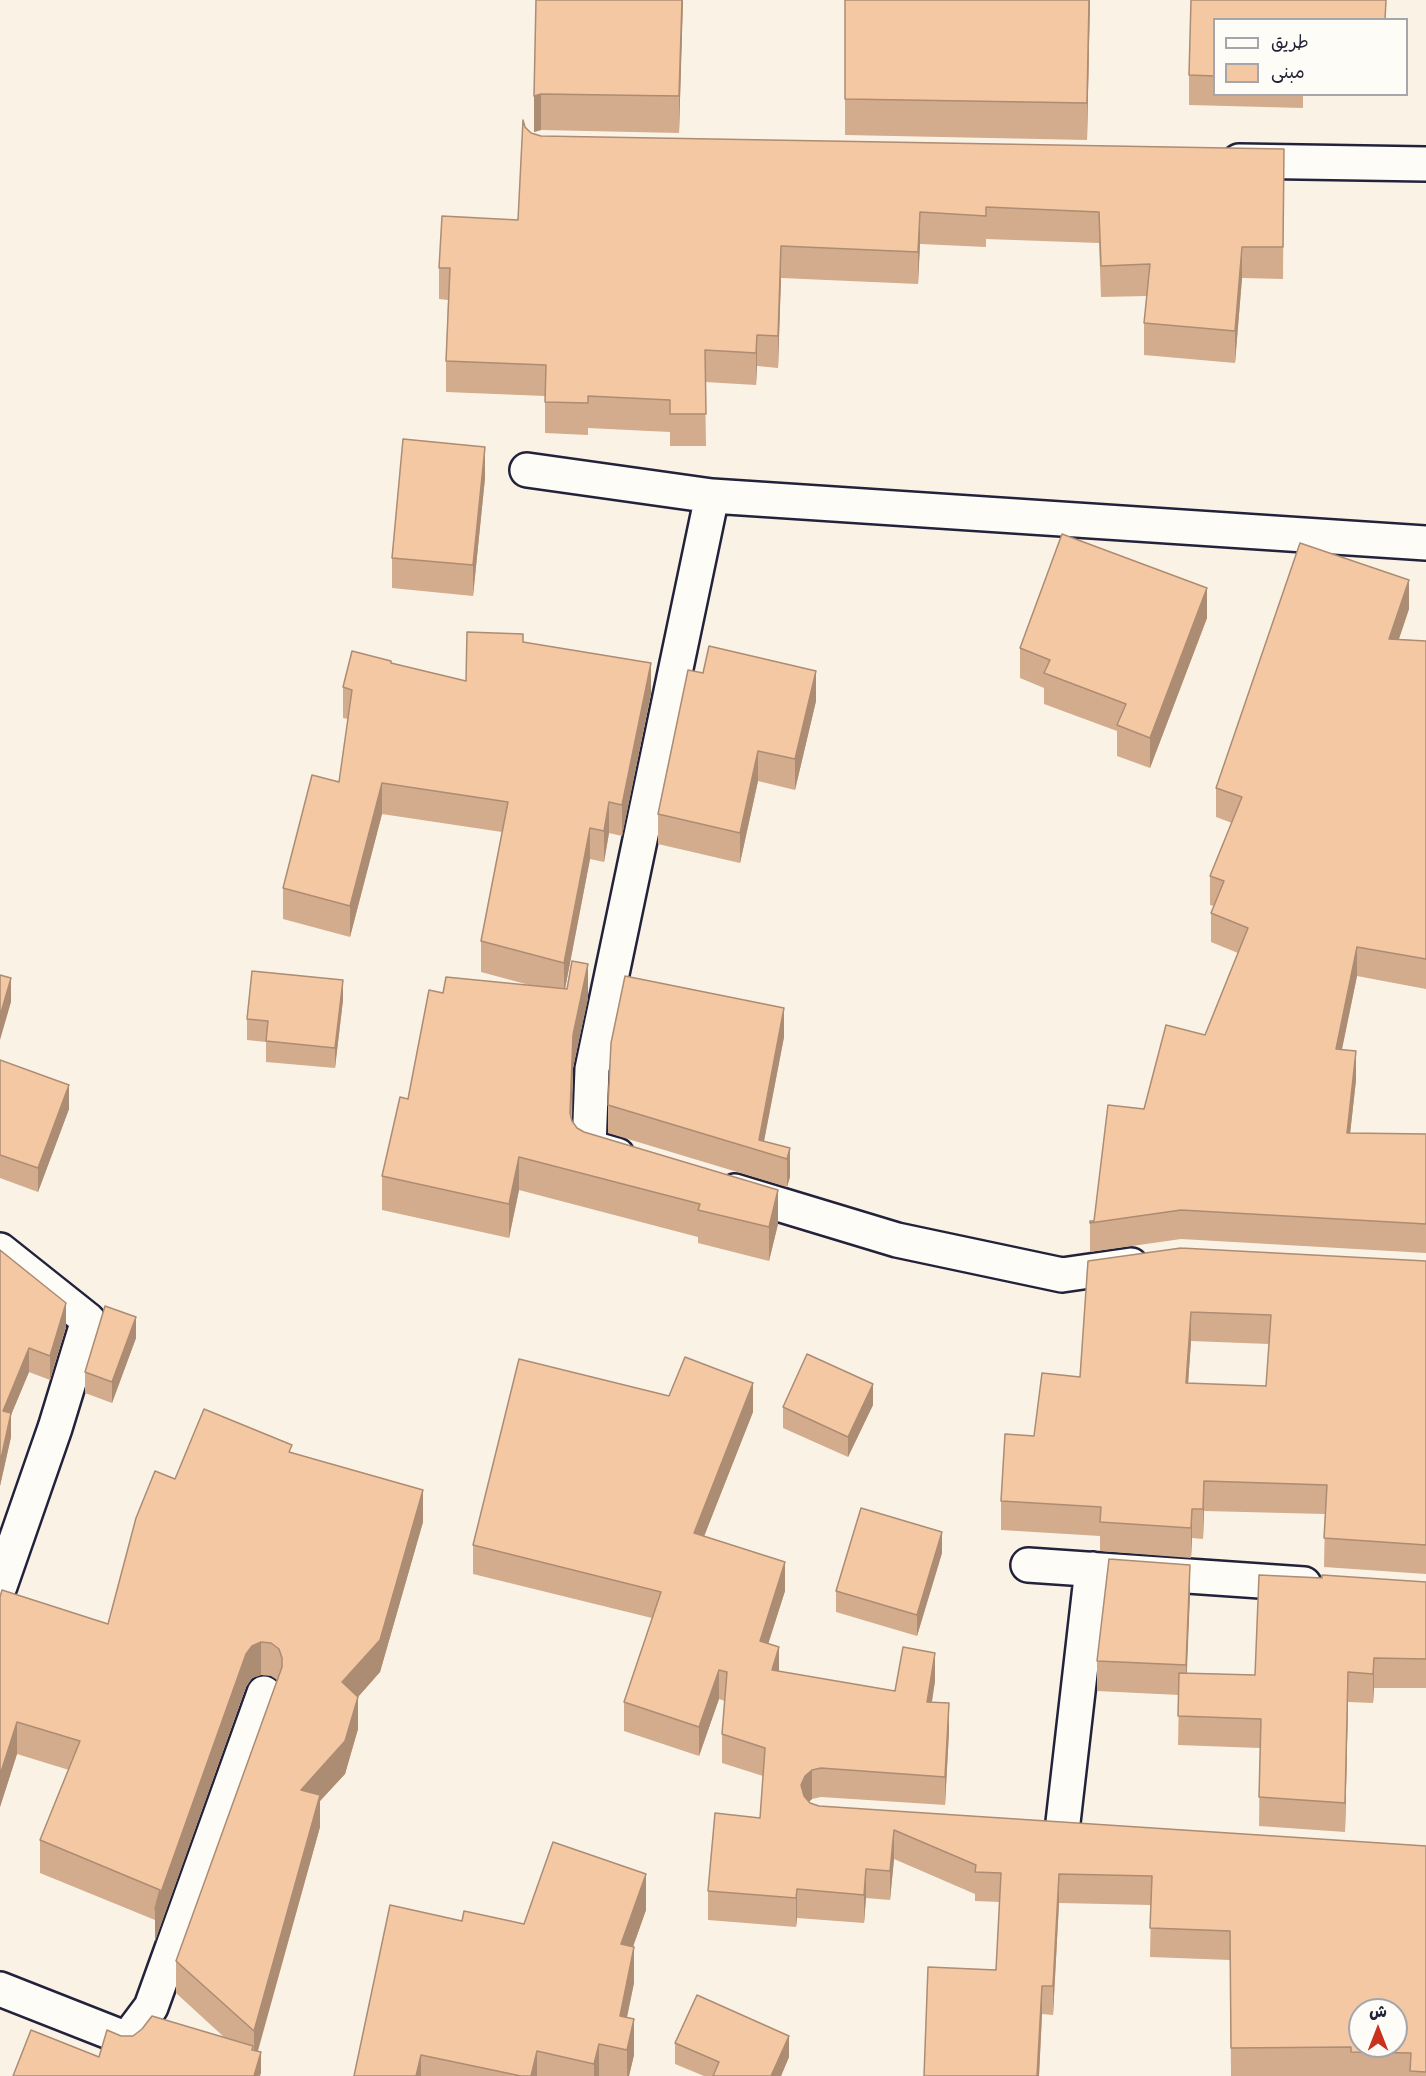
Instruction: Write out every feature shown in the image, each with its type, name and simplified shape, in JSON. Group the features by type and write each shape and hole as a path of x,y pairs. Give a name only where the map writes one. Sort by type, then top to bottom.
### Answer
{"street":[{"path":"1211,161 1426,164"},
{"path":"527,470 712,496 1426,543"},
{"path":"646,1164 589,1147 592,1069 712,496"},
{"path":"703,1181 897,1240 1062,1275 1156,1261"},
{"path":"0,1250 88,1320 55,1428 0,1586"},
{"path":"1028,1565 1331,1586"},
{"path":"1028,1828 1074,1831 1092,1569"},
{"path":"0,1989 127,2039 151,2007 264,1693"}],"building":[{"path":"536,0 682,0 679,96 541,94 534,96"},
{"path":"845,0 1089,0 1087,103 845,99"},
{"path":"1191,0 1386,0 1385,18 1213,18 1213,76 1189,75"},
{"path":"523,120 525,127 531,133 541,136 1284,149 1283,247 1242,247 1235,331 1144,323 1150,264 1101,266 1099,212 986,207 986,216 920,212 918,252 781,246 778,336 757,335 756,353 705,350 706,414 670,414 670,400 588,396 588,403 545,402 546,365 446,361 450,268 439,268 442,216 518,220"},
{"path":"403,439 485,447 473,565 392,558"},
{"path":"1062,534 1207,588 1150,738 1117,725 1126,704 1044,673 1050,660 1020,648"},
{"path":"1300,543 1409,580 1389,639 1426,641 1426,959 1357,947 1336,1049 1356,1051 1347,1133 1426,1134 1426,1224 1181,1210 1090,1223 1094,1221 1108,1105 1144,1109 1166,1025 1205,1035 1248,928 1211,913 1224,881 1210,876 1242,797 1216,788"},
{"path":"467,632 523,634 523,642 651,663 622,805 609,802 604,831 590,828 564,963 481,941 508,802 382,783 350,906 283,888 312,775 339,782 352,690 343,687 352,651 466,681"},
{"path":"709,646 816,671 795,759 758,751 740,833 658,814 688,670 703,673"},
{"path":"572,961 588,964 573,1035 570,1113 577,1128 778,1190 769,1227 698,1210 700,1204 519,1157 509,1204 382,1176 400,1097 408,1099 429,990 443,993 446,977 567,989"},
{"path":"252,971 343,980 335,1048 266,1041 268,1021 247,1019"},
{"path":"0,975 11,978 0,1016"},
{"path":"625,976 784,1008 759,1140 790,1148 787,1159 608,1105 611,1043"},
{"path":"0,1060 69,1085 38,1168 0,1155"},
{"path":"1181,1248 1426,1261 1426,1545 1324,1538 1327,1485 1204,1481 1203,1509 1192,1509 1191,1528 1100,1522 1101,1507 1001,1501 1005,1434 1034,1436 1042,1373 1080,1377 1088,1261","holes":["1191,1312 1271,1315 1266,1386 1186,1383"]},
{"path":"0,1250 66,1303 50,1356 29,1348 3,1411 11,1413 0,1463"},
{"path":"105,1306 136,1317 112,1382 85,1372"},
{"path":"807,1354 873,1384 848,1437 783,1407"},
{"path":"685,1357 753,1383 694,1533 785,1562 760,1641 779,1647 772,1670 895,1691 903,1647 935,1653 927,1702 949,1703 945,1777 821,1768 812,1770 805,1776 801,1785 804,1796 810,1803 819,1806 1426,1846 1426,2072 1410,2071 1408,1998 1348,1998 1348,2047 1231,2048 1230,1931 1150,1928 1152,1876 1059,1874 1053,1986 1042,1986 1037,2076 924,2076 928,1967 996,1970 1001,1873 975,1872 976,1865 894,1830 890,1871 866,1869 864,1895 797,1889 796,1898 708,1891 715,1813 760,1818 765,1748 722,1734 727,1672 719,1670 699,1727 624,1702 661,1592 473,1545 519,1359 669,1396"},
{"path":"204,1409 292,1445 289,1452 423,1490 380,1640 342,1682 358,1697 345,1741 301,1790 320,1795 254,2031 176,1961 282,1667 279,1649 271,1643 261,1642 252,1646 246,1654 155,1909 160,1890 40,1840 80,1741 17,1722 0,1775 0,1597 2,1590 108,1624 136,1518 155,1471 175,1479"},
{"path":"861,1508 942,1532 917,1615 836,1591"},
{"path":"1109,1559 1190,1565 1186,1665 1097,1661"},
{"path":"1259,1575 1322,1578 1322,1575 1426,1582 1426,1659 1374,1658 1373,1674 1348,1672 1345,1803 1259,1797 1261,1719 1178,1716 1179,1673 1255,1675"},
{"path":"553,1842 646,1874 621,1944 634,1947 620,2016 634,2019 627,2050 599,2044 594,2064 537,2051 531,2076 521,2076 421,2055 416,2076 354,2076 390,1905 462,1921 464,1911 524,1924"},
{"path":"697,1995 789,2036 771,2076 713,2076 719,2062 675,2043"},
{"path":"152,2016 253,2046 252,2050 261,2052 254,2076 13,2076 31,2030 99,2057 107,2030 121,2036 133,2036"}]}
